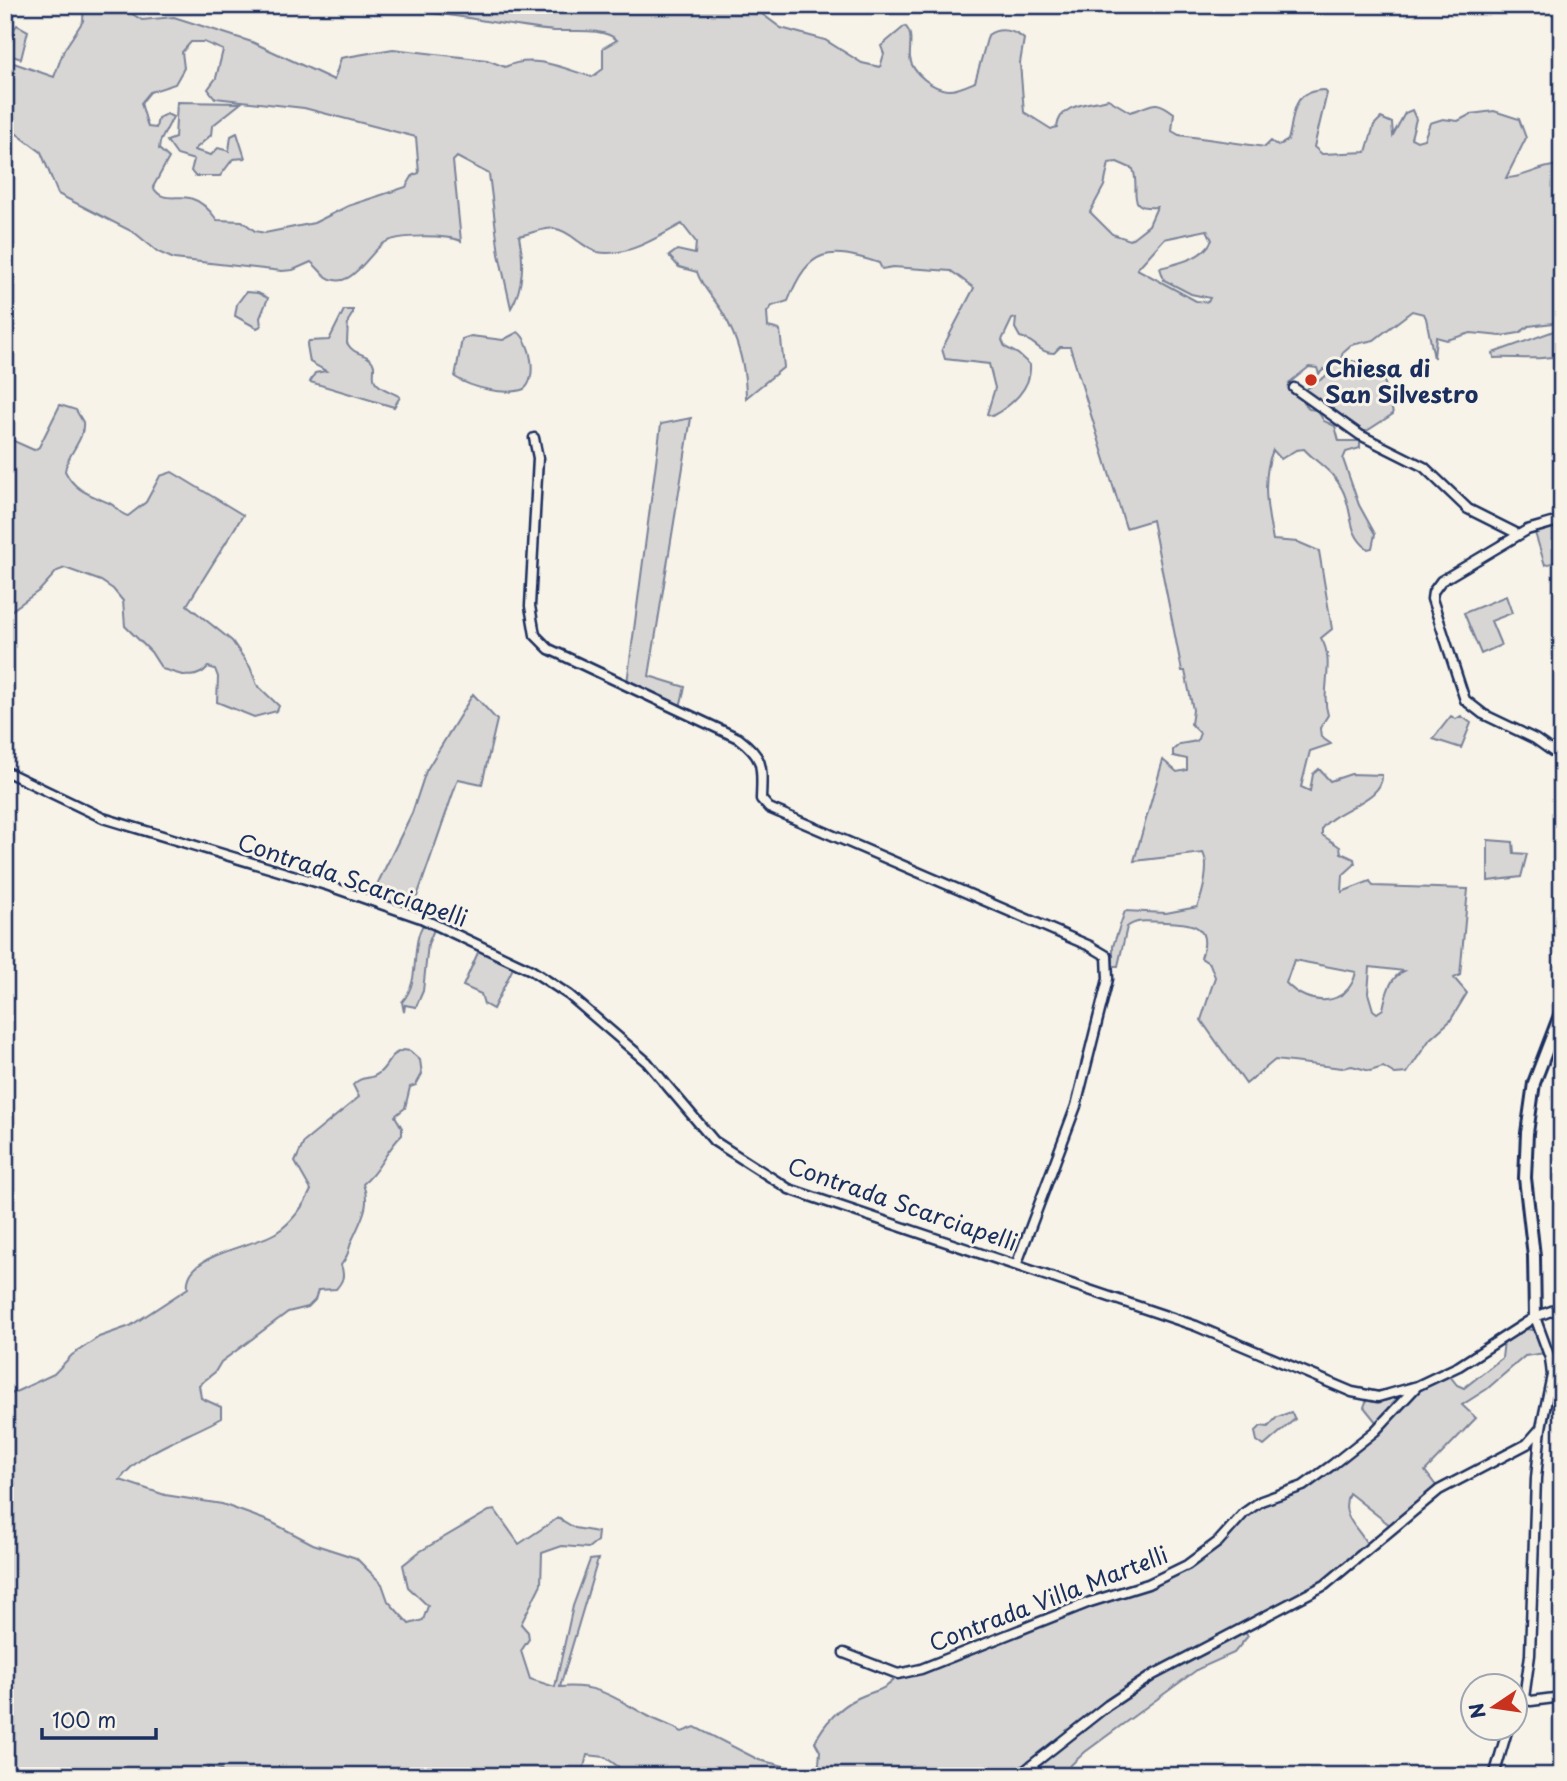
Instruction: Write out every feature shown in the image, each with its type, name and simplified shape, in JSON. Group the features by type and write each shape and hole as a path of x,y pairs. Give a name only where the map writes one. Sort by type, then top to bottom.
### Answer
{"street":[{"path":"1294,388 1360,435 1423,467 1468,509 1514,532 1516,536"},
{"path":"534,438 538,458 530,606 535,635 549,649 738,738 756,752 762,766 761,799 769,808 1107,956 1108,979 1076,1107 1017,1263"},
{"path":"1562,520 1516,536 1436,586 1432,606 1465,700 1483,714 1535,739 1562,758"},
{"name":"Contrada Scarciapelli","path":"5,771 103,818 329,886 445,928 554,983 647,1062 714,1141 789,1189 1017,1263 1196,1326 1352,1392 1378,1396 1417,1387"},
{"path":"1528,1672 1530,1586 1541,1428 1552,1375 1550,1358 1535,1317 1534,1256 1525,1178 1527,1133 1534,1083 1562,1010"},
{"name":"Contrada Villa Martelli","path":"844,1653 898,1674 921,1669 1051,1617 1148,1584 1186,1565 1217,1542 1244,1513 1261,1502 1303,1486 1375,1431 1417,1387 1459,1366 1535,1317 1562,1307"},
{"path":"1018,1776 1108,1705 1153,1675 1325,1585 1439,1490 1527,1444 1541,1428"},
{"path":"1528,1700 1562,1696"},
{"path":"1494,1776 1504,1742"}],"shaded area":[{"path":"84,5 118,5 142,20 174,17 252,42 334,80 341,58 393,49 487,60 505,67 516,63 538,62 592,77 603,69 603,48 617,40 604,33 554,31 433,13 354,5 743,5 758,11 781,28 825,40 862,63 880,67 884,54 881,46 905,26 909,33 910,58 915,69 930,83 948,90 975,82 988,35 1002,30 1016,33 1024,39 1020,63 1024,112 1051,129 1057,127 1059,119 1070,109 1108,99 1130,112 1152,104 1167,108 1174,113 1172,131 1179,135 1265,147 1271,141 1278,146 1288,140 1299,100 1313,91 1324,90 1327,93 1314,147 1322,154 1366,152 1374,125 1381,118 1392,123 1393,135 1405,113 1412,110 1416,119 1411,138 1417,141 1424,139 1430,123 1443,119 1458,121 1471,114 1494,111 1519,119 1526,138 1506,178 1562,166 1562,355 1494,358 1493,353 1554,331 1558,319 1553,323 1529,326 1519,333 1501,336 1471,333 1447,340 1436,337 1434,358 1426,318 1424,314 1412,311 1374,340 1351,345 1343,352 1341,359 1380,369 1392,408 1393,414 1362,434 1305,390 1329,374 1324,369 1319,374 1317,368 1309,367 1289,383 1309,409 1317,410 1324,421 1335,426 1339,441 1360,441 1360,448 1346,452 1343,459 1359,505 1375,534 1372,548 1368,549 1356,536 1346,497 1338,483 1330,472 1304,449 1296,450 1281,459 1273,450 1266,483 1273,540 1298,542 1319,551 1332,629 1321,638 1328,666 1328,715 1320,728 1321,737 1331,744 1310,751 1301,787 1310,791 1313,774 1319,769 1330,781 1351,774 1382,775 1381,784 1368,798 1338,815 1322,828 1322,835 1340,847 1341,853 1354,859 1355,864 1343,875 1342,892 1370,881 1373,886 1468,889 1460,975 1454,978 1467,993 1450,1021 1430,1039 1407,1073 1395,1074 1383,1067 1370,1071 1352,1066 1342,1068 1275,1060 1246,1084 1201,1020 1215,977 1210,964 1201,958 1204,947 1202,932 1191,925 1174,922 1136,922 1127,927 1118,966 1113,966 1113,946 1125,911 1166,913 1197,907 1206,872 1203,853 1134,861 1163,760 1177,772 1187,770 1187,759 1173,756 1173,750 1180,744 1197,741 1200,733 1191,724 1193,710 1185,671 1182,671 1152,520 1126,528 1070,347 1060,347 1054,353 1044,351 1020,337 1015,328 1016,318 1012,319 1002,340 1005,347 1030,365 1030,373 1019,395 992,416 987,414 995,388 989,364 945,359 942,349 974,288 951,271 893,267 882,269 879,263 834,254 813,261 804,270 788,301 772,306 767,312 768,327 780,330 784,367 746,398 740,354 723,313 697,272 679,267 669,256 677,250 695,254 696,242 682,224 641,245 608,253 592,250 556,229 543,229 519,236 522,273 511,308 499,254 489,174 457,157 453,161 461,241 422,236 391,240 378,248 350,277 341,280 332,280 311,262 293,270 282,271 174,259 158,252 135,233 58,194 41,152 5,125 5,60 54,77 64,50 83,21","holes":["191,42 204,42 223,50 216,78 208,89 215,98 304,108 416,137 419,173 413,175 406,187 348,206 314,223 265,233 255,231 242,221 217,220 205,206 194,199 160,195 153,187 169,158 159,149 160,142 173,117 167,114 158,118 156,128 148,127 141,103 150,92 175,84 184,68 182,52","1117,162 1133,169 1137,202 1147,207 1157,207 1149,225 1130,240 1112,234 1090,212 1104,186 1109,163","1207,230 1212,240 1203,252 1160,268 1164,280 1191,294 1210,298 1208,302 1196,301 1137,269 1164,239","1294,960 1356,972 1352,984 1336,998 1316,1000 1295,991 1286,983","1370,967 1404,971 1392,982 1383,1009 1377,1013 1373,1010 1368,993"]},
{"path":"17,25 28,31 21,59 7,54 5,57 5,41"},
{"path":"177,102 241,103 212,126 211,135 194,150 211,155 218,148 229,151 231,136 237,133 245,158 233,159 220,176 195,176 191,171 194,160 177,155 167,141 175,138"},
{"path":"246,292 258,293 268,298 260,318 261,326 257,328 235,316 237,304"},
{"path":"344,310 353,310 348,321 347,343 352,350 372,361 377,384 400,397 394,407 310,382 315,373 326,371 310,362 307,345 309,341 329,340"},
{"path":"518,332 526,343 532,369 524,389 508,392 489,390 455,377 462,339 471,336 503,340"},
{"path":"60,405 76,410 83,422 81,435 65,471 74,484 85,492 111,504 128,516 146,502 160,476 172,472 243,515 187,605 232,641 250,667 257,685 279,706 277,711 254,717 217,702 218,677 215,669 208,667 192,676 162,669 151,652 125,626 123,601 113,589 101,581 65,568 57,571 40,590 5,615 5,437 34,450 39,447"},
{"path":"691,418 649,676 685,687 680,707 627,683 661,424"},
{"path":"1562,524 1562,560 1545,565 1535,533"},
{"path":"1506,596 1512,613 1491,621 1501,645 1481,654 1464,613"},
{"path":"473,694 497,720 482,784 458,779 412,911 371,897 412,813 426,771"},
{"path":"1451,716 1456,719 1461,716 1471,723 1461,748 1433,739"},
{"path":"1488,840 1513,842 1514,853 1527,854 1521,877 1488,881"},
{"path":"424,923 435,927 428,944 423,991 416,1007 405,1005 404,1012 402,1002 412,984 417,942"},
{"path":"480,948 514,966 493,1009 484,1004 481,994 463,986"},
{"path":"403,1050 410,1051 420,1060 422,1074 416,1085 410,1087 405,1108 395,1116 402,1128 402,1135 363,1184 366,1198 364,1211 341,1265 343,1275 340,1283 336,1289 318,1290 315,1300 308,1307 288,1312 221,1362 215,1372 199,1385 201,1398 221,1407 221,1418 152,1452 120,1480 165,1495 222,1504 271,1522 313,1544 356,1558 382,1584 388,1601 409,1624 423,1620 428,1606 408,1587 403,1565 419,1552 489,1511 495,1510 519,1544 558,1518 575,1528 598,1532 597,1541 588,1548 562,1546 542,1553 541,1584 521,1624 528,1632 529,1639 521,1651 530,1679 555,1687 573,1606 590,1560 598,1559 560,1687 596,1690 682,1732 695,1727 759,1760 792,1768 797,1773 807,1773 819,1764 820,1751 815,1742 833,1716 851,1702 883,1688 897,1677 1175,1573 1264,1502 1283,1495 1381,1428 1364,1407 1368,1397 1388,1399 1449,1375 1457,1385 1464,1388 1502,1358 1504,1341 1525,1329 1533,1330 1545,1353 1525,1356 1487,1389 1462,1405 1476,1418 1425,1471 1437,1487 1391,1526 1349,1493 1346,1508 1350,1520 1367,1544 1362,1550 1318,1586 1240,1628 1248,1636 1234,1653 1198,1669 1085,1752 1059,1776 631,1776 605,1757 587,1755 582,1776 225,1776 220,1769 209,1767 202,1776 5,1776 5,1430 9,1419 9,1395 54,1374 72,1355 99,1337 130,1326 188,1288 190,1276 208,1259 267,1237 287,1224 301,1208 311,1190 295,1162 304,1142 359,1097 353,1085 356,1082 376,1075 391,1057"},
{"path":"1291,1412 1295,1419 1264,1446 1257,1441 1255,1432 1261,1426 1268,1427 1277,1417"}],"place":[{"name":"Chiesa di San Silvestro","path":"1311,380"}]}
